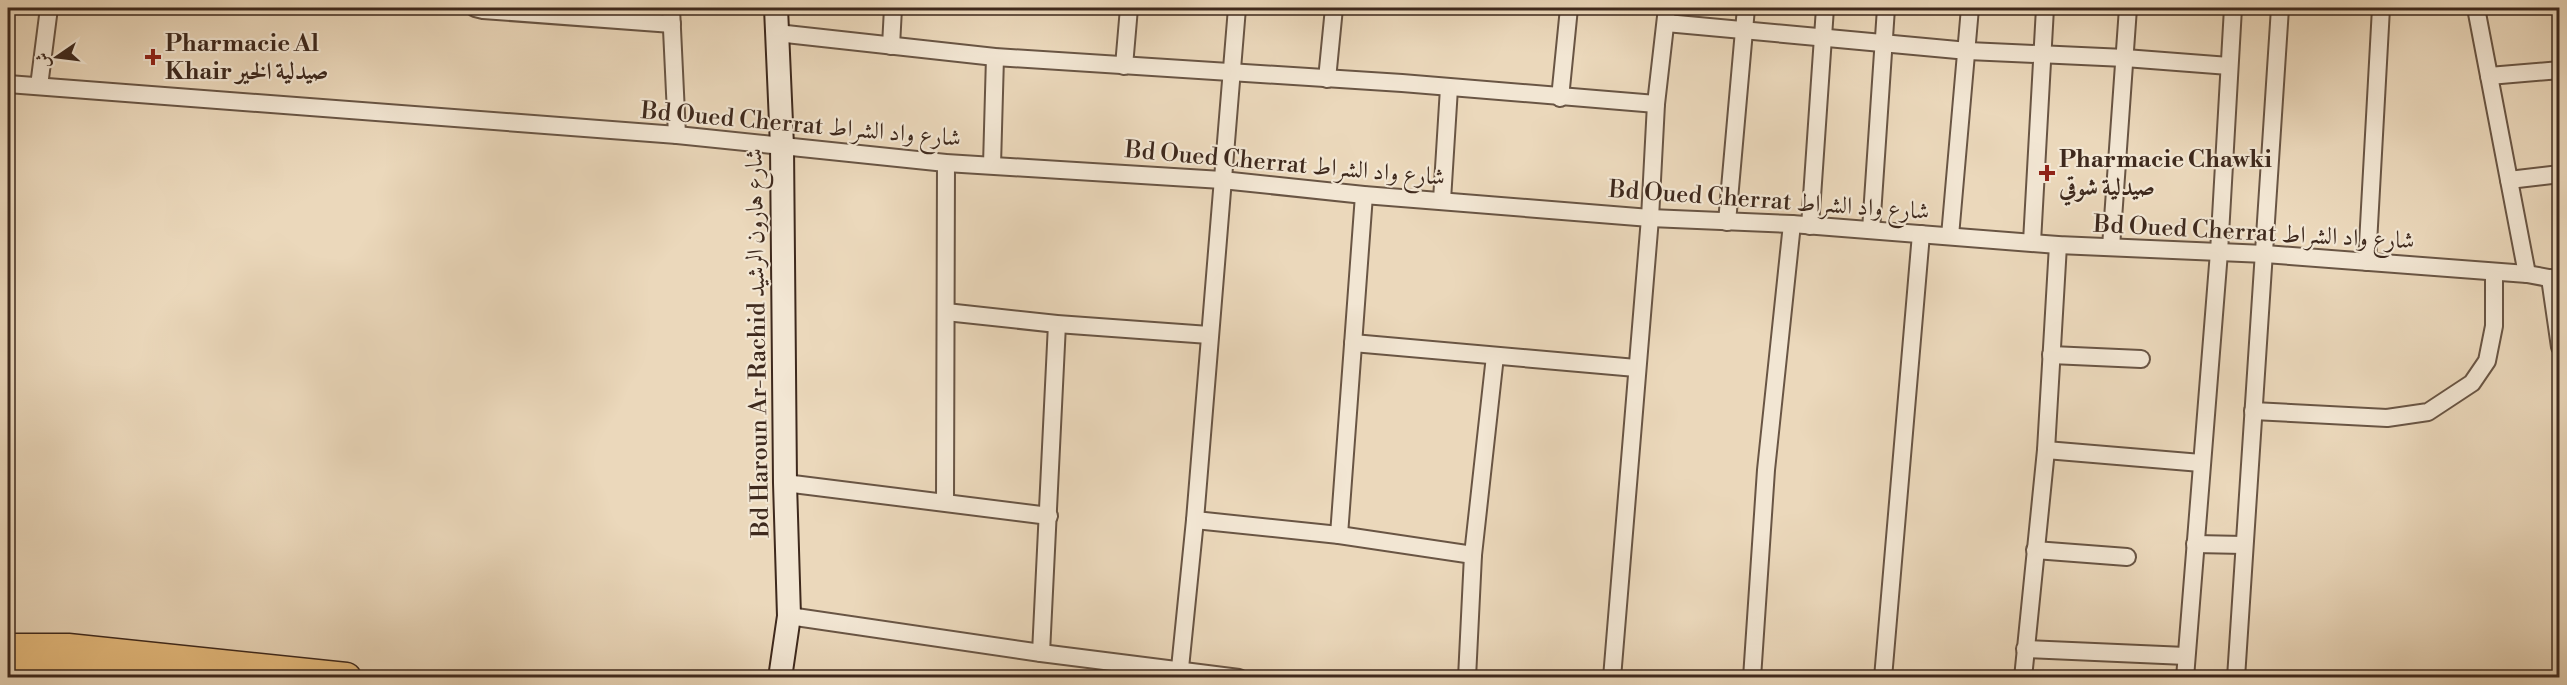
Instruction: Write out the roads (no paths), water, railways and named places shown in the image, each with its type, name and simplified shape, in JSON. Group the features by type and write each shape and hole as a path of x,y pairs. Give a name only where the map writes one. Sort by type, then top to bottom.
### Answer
{"highway":[{"path":"8,649 68,649 346,678"},
{"path":"8,673 63,673 125,678"}],"street":[{"path":"39,86 49,8"},
{"path":"475,8 672,16 677,135"},
{"name":"Bd Haroun Ar-Rachid شارع هارون الرشيد","path":"776,8 782,146 785,483 789,616 780,678"},
{"path":"891,46 893,8"},
{"path":"1124,66 1129,8"},
{"path":"1179,674 1195,520 1237,8"},
{"path":"1327,79 1334,8"},
{"path":"1560,98 1569,8"},
{"path":"1727,222 1746,8"},
{"path":"1810,226 1825,8"},
{"path":"1871,230 1886,8"},
{"path":"1950,236 1970,8"},
{"path":"2032,243 2045,8"},
{"path":"2111,247 2128,8"},
{"path":"2185,678 2219,252 2233,8"},
{"path":"2236,678 2280,8"},
{"path":"2367,262 2381,8"},
{"path":"2476,8 2527,274"},
{"path":"1612,678 1650,218 1656,104 1666,15 1744,29 1884,44 2229,66"},
{"path":"777,33 995,57 1232,72 1656,104"},
{"path":"992,165 995,57"},
{"path":"2489,76 2559,70"},
{"name":"Bd Oued Cherrat شارع واد الشراط","path":"8,84 677,135 946,164 1222,180 1364,195 1650,218 1792,224 2058,245 2265,254 2527,274 2555,279"},
{"path":"1442,200 1449,88"},
{"path":"945,502 946,164"},
{"path":"2509,180 2559,174"},
{"path":"1339,535 1364,195"},
{"path":"1752,678 1766,470 1792,224"},
{"path":"1883,678 1921,234"},
{"path":"2023,678 2046,450 2058,245"},
{"path":"2253,411 2386,418 2428,412 2472,383 2487,361 2493,326 2494,272"},
{"path":"2555,279 2559,346"},
{"path":"946,312 1057,324 1209,336"},
{"path":"1041,653 1057,324"},
{"path":"1353,343 1636,368"},
{"path":"2051,355 2141,359"},
{"path":"1467,678 1473,555 1495,356"},
{"path":"2046,450 2201,463"},
{"path":"785,483 1049,516"},
{"path":"1195,520 1339,535 1473,555"},
{"path":"2195,543 2244,545"},
{"path":"2036,550 2127,557"},
{"path":"789,616 1179,674 1239,678"},
{"path":"2025,649 2186,656"}],"place":[{"name":"Pharmacie Al Khair صيدلية الخير","path":"153,57"},
{"name":"Pharmacie Chawki صيدلية شوقي","path":"2047,173"}]}
